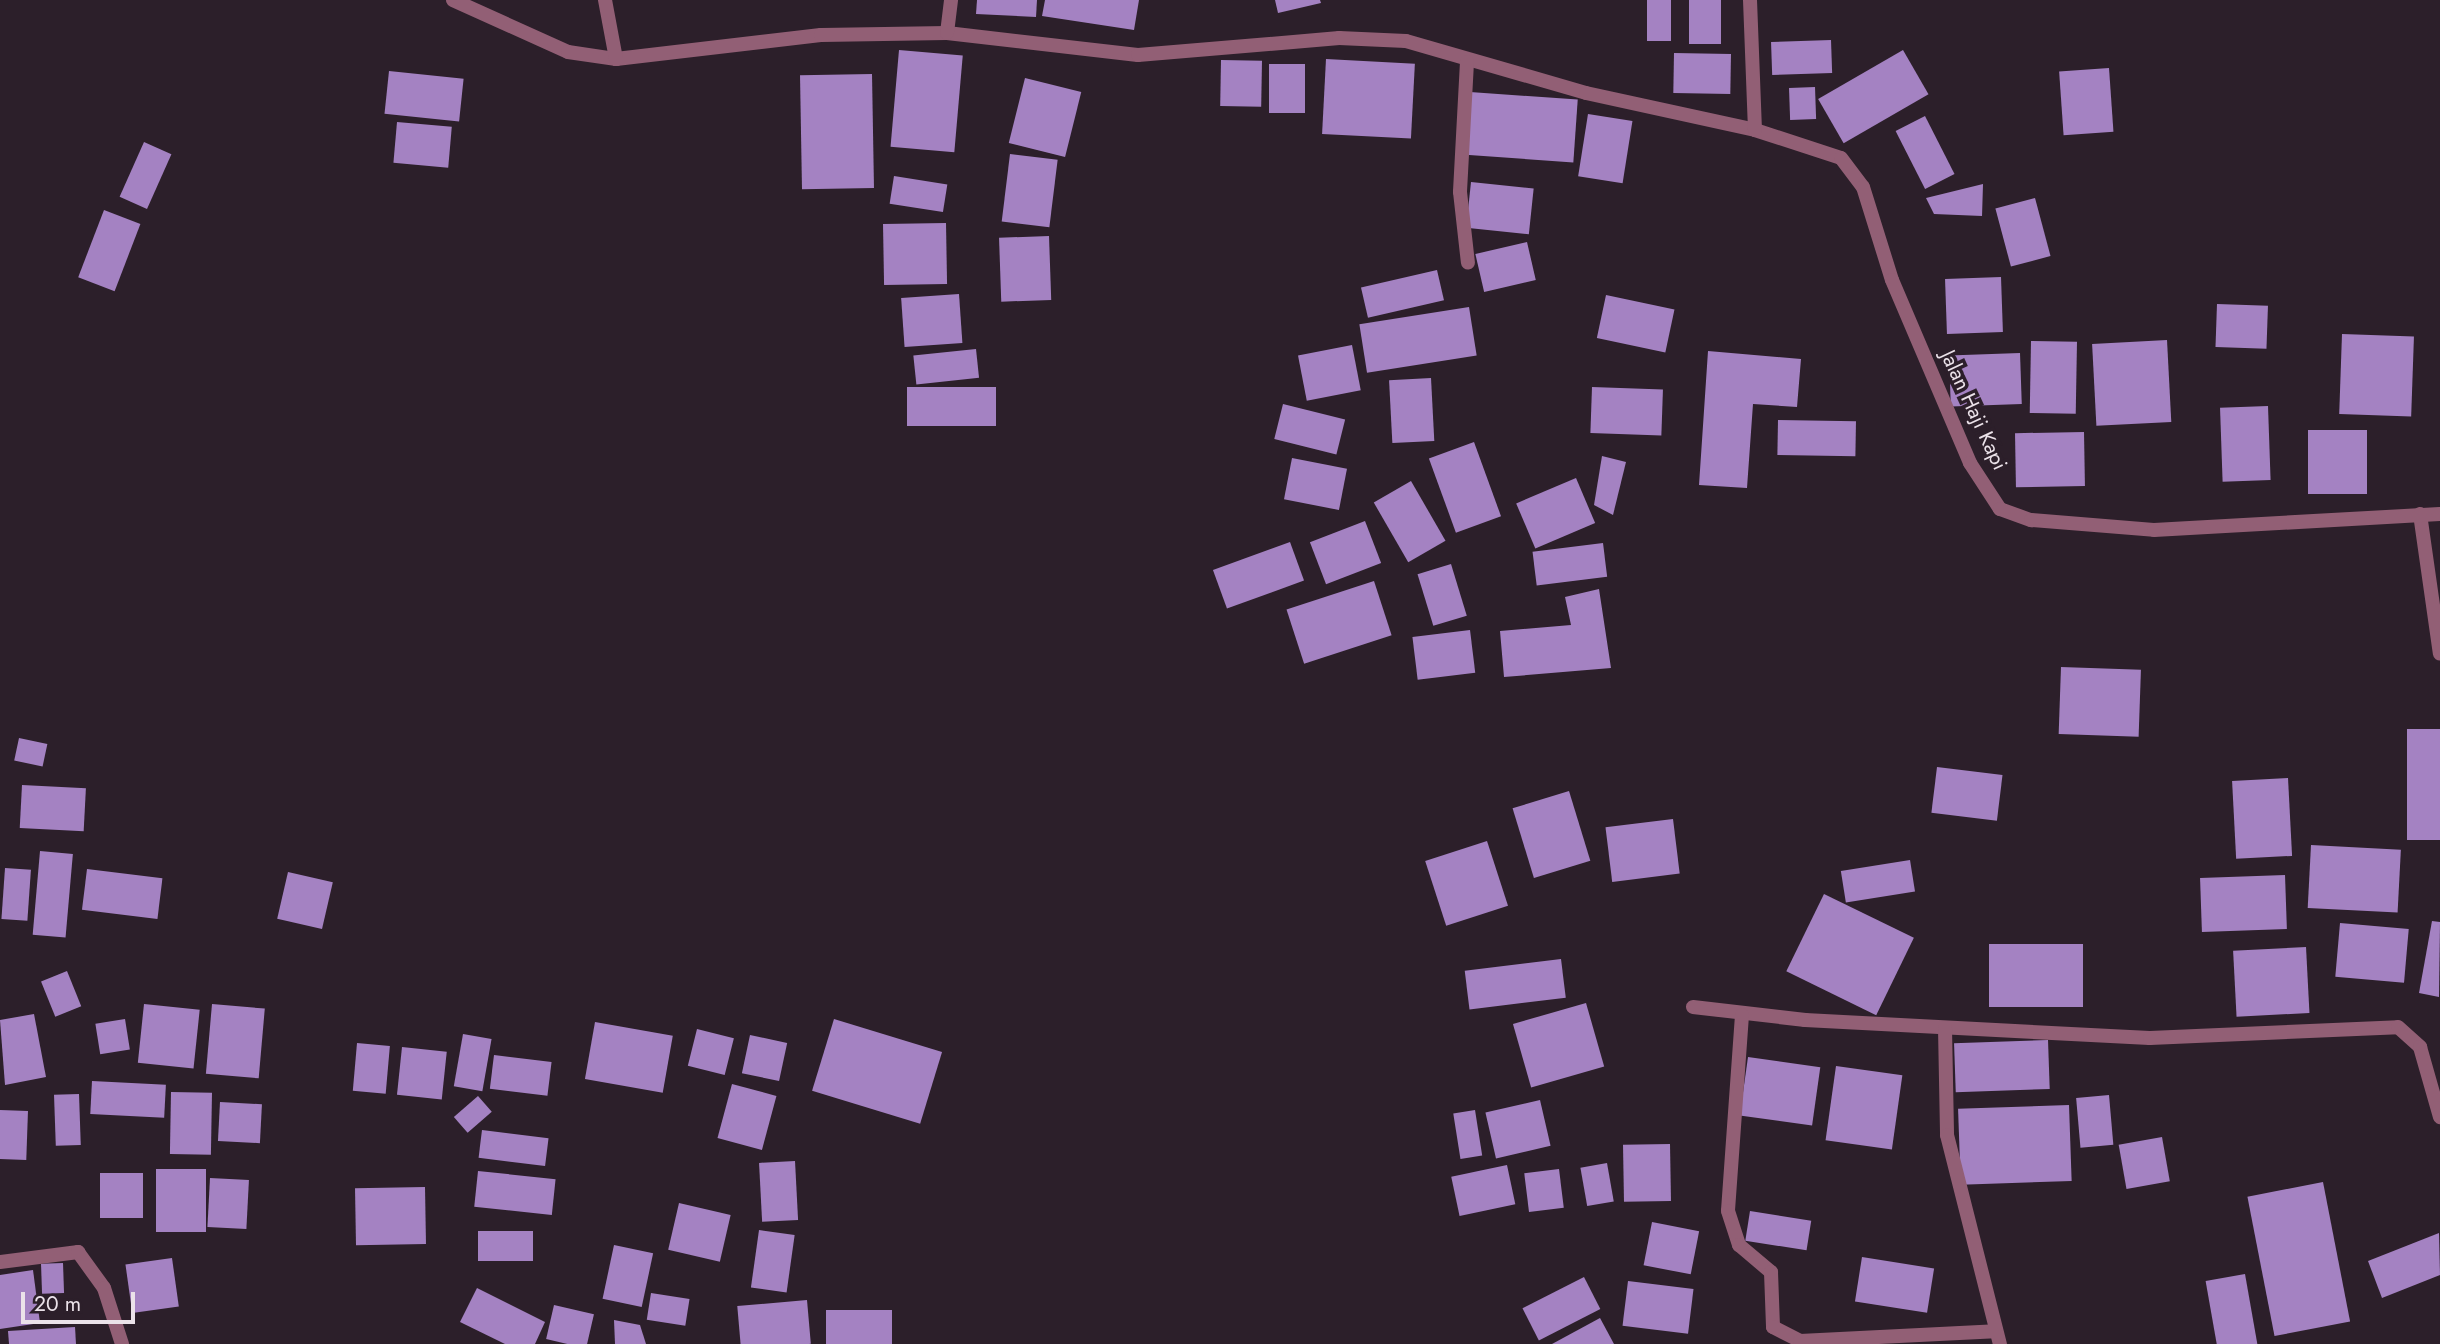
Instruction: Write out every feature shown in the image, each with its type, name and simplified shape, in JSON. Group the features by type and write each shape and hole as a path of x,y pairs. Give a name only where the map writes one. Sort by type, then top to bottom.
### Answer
{"street":[{"name":"Jalan Haji Kapi","path":"453,0 568,52 616,60 821,35 947,33 1138,54 1339,38 1406,41 1468,62 1755,130 1841,158 1863,187 1892,280 1970,463 2000,509 2031,520 2154,530 2440,514"},
{"path":"605,0 616,60"},
{"path":"947,33 951,0"},
{"path":"1750,0 1755,130"},
{"path":"1468,62 1460,192 1468,263"},
{"path":"2420,514 2440,654"},
{"path":"1693,1007 1742,1015 2150,1038 2398,1027 2420,1047 2440,1118"},
{"path":"1742,1015 1728,1211 1739,1245 1771,1272 1773,1327 1800,1341 1997,1338 1947,1135 1945,1028"},
{"path":"0,1262 78,1252 104,1289 122,1344"}],"building":[{"path":"977,0 1037,0 1036,17 976,14"},
{"path":"1045,0 1139,0 1134,30 1042,16"},
{"path":"1275,0 1320,0 1321,3 1278,13"},
{"path":"1647,0 1671,0 1671,41 1647,41"},
{"path":"1689,0 1721,0 1721,44 1689,44"},
{"path":"1831,40 1832,73 1772,75 1771,42"},
{"path":"899,50 963,56 954,152 891,147"},
{"path":"1903,50 1928,94 1844,143 1818,99"},
{"path":"1674,53 1731,54 1730,94 1673,93"},
{"path":"1326,59 1415,64 1411,139 1322,134"},
{"path":"1221,60 1262,61 1261,107 1220,106"},
{"path":"1269,64 1305,64 1305,113 1269,113"},
{"path":"2109,68 2113,132 2064,135 2059,71"},
{"path":"389,71 464,79 459,122 385,114"},
{"path":"872,74 874,188 802,189 800,75"},
{"path":"1025,78 1081,92 1065,157 1009,143"},
{"path":"1815,87 1816,119 1790,120 1789,88"},
{"path":"1470,92 1578,100 1573,162 1466,155"},
{"path":"1588,114 1632,121 1623,183 1578,176"},
{"path":"1925,116 1955,174 1925,189 1896,131"},
{"path":"397,122 452,127 448,168 393,163"},
{"path":"144,142 171,154 147,209 120,197"},
{"path":"1010,154 1058,160 1049,227 1002,221"},
{"path":"894,176 947,184 943,212 890,204"},
{"path":"1471,182 1534,189 1529,234 1466,228"},
{"path":"1983,184 1982,216 1934,214 1926,198"},
{"path":"2035,198 2051,256 2011,267 1995,209"},
{"path":"104,210 140,224 115,291 78,277"},
{"path":"946,223 947,284 884,285 883,224"},
{"path":"1049,236 1051,300 1001,302 999,238"},
{"path":"1527,242 1536,280 1484,292 1475,254"},
{"path":"1437,270 1444,300 1368,318 1361,288"},
{"path":"2001,277 2003,332 1947,334 1945,279"},
{"path":"959,294 962,343 905,347 901,298"},
{"path":"1606,295 1674,310 1665,353 1597,338"},
{"path":"2217,304 2268,306 2266,349 2215,347"},
{"path":"1469,307 1477,355 1367,373 1359,324"},
{"path":"2342,334 2414,337 2411,416 2339,414"},
{"path":"2167,340 2171,422 2096,426 2092,344"},
{"path":"2031,341 2077,342 2076,414 2030,413"},
{"path":"1352,345 1361,390 1307,401 1298,355"},
{"path":"976,349 979,378 916,384 913,356"},
{"path":"1708,351 1801,359 1797,407 1753,404 1747,488 1699,485"},
{"path":"2020,353 2022,404 1951,406 1949,355"},
{"path":"1431,378 1434,441 1392,443 1389,380"},
{"path":"907,387 996,387 996,426 907,426"},
{"path":"1592,387 1663,389 1661,435 1590,433"},
{"path":"1283,404 1345,419 1336,454 1274,439"},
{"path":"2268,406 2271,480 2223,482 2220,408"},
{"path":"1778,420 1856,421 1855,456 1777,455"},
{"path":"2308,430 2367,430 2367,494 2308,494"},
{"path":"2084,432 2085,486 2016,487 2015,433"},
{"path":"1474,442 1501,516 1456,533 1429,458"},
{"path":"1602,456 1626,462 1613,515 1594,505"},
{"path":"1292,458 1347,469 1339,510 1284,499"},
{"path":"1576,478 1595,523 1535,549 1516,503"},
{"path":"1411,481 1446,541 1408,562 1374,502"},
{"path":"1365,521 1381,563 1326,584 1310,542"},
{"path":"1290,542 1304,581 1227,609 1213,570"},
{"path":"1603,543 1607,577 1537,585 1533,552"},
{"path":"1451,564 1467,616 1433,626 1418,574"},
{"path":"1374,581 1392,635 1304,664 1287,609"},
{"path":"1599,589 1611,668 1504,677 1500,631 1571,625 1565,597"},
{"path":"1470,630 1475,673 1418,680 1412,637"},
{"path":"2061,667 2141,670 2139,737 2059,734"},
{"path":"2407,729 2440,729 2440,840 2407,840"},
{"path":"19,738 47,744 43,767 14,760"},
{"path":"1937,767 2003,775 1997,821 1931,813"},
{"path":"2288,778 2292,856 2236,859 2232,781"},
{"path":"22,785 86,788 84,831 20,828"},
{"path":"1569,791 1590,861 1534,878 1513,808"},
{"path":"1673,819 1680,874 1612,882 1606,827"},
{"path":"1487,841 1508,906 1446,926 1425,861"},
{"path":"2311,845 2401,850 2398,913 2308,908"},
{"path":"40,851 73,854 66,938 33,935"},
{"path":"1910,860 1915,892 1846,903 1841,871"},
{"path":"5,868 31,870 27,921 1,919"},
{"path":"87,869 162,878 157,919 82,910"},
{"path":"288,872 333,882 322,929 277,919"},
{"path":"2285,875 2287,929 2202,932 2200,878"},
{"path":"1824,894 1914,938 1876,1015 1786,971"},
{"path":"2432,921 2440,922 2439,997 2419,993"},
{"path":"2340,923 2409,929 2404,983 2335,977"},
{"path":"1989,944 2083,944 2083,1007 1989,1007"},
{"path":"2306,947 2309,1013 2237,1017 2233,951"},
{"path":"1561,959 1566,998 1469,1010 1465,971"},
{"path":"67,971 81,1006 55,1017 41,981"},
{"path":"1586,1003 1604,1066 1531,1087 1513,1024"},
{"path":"144,1004 200,1010 194,1069 138,1063"},
{"path":"212,1004 265,1009 259,1078 206,1074"},
{"path":"34,1014 46,1077 5,1085 0,1020"},
{"path":"125,1019 130,1050 100,1054 95,1024"},
{"path":"834,1019 942,1052 920,1124 812,1091"},
{"path":"595,1022 673,1036 663,1093 585,1079"},
{"path":"697,1029 734,1038 725,1075 688,1066"},
{"path":"463,1034 492,1039 482,1091 454,1086"},
{"path":"750,1035 787,1043 779,1081 742,1073"},
{"path":"2048,1040 2050,1089 1956,1092 1954,1043"},
{"path":"357,1043 390,1046 386,1094 353,1091"},
{"path":"402,1047 447,1052 442,1099 397,1095"},
{"path":"494,1055 552,1062 547,1096 490,1089"},
{"path":"1748,1057 1820,1067 1812,1126 1740,1115"},
{"path":"1836,1066 1902,1075 1892,1150 1826,1140"},
{"path":"92,1081 166,1085 164,1118 90,1114"},
{"path":"732,1084 776,1096 762,1150 718,1138"},
{"path":"171,1092 212,1093 211,1155 170,1154"},
{"path":"79,1094 81,1145 56,1146 54,1095"},
{"path":"2109,1095 2113,1145 2080,1148 2076,1098"},
{"path":"478,1096 492,1112 468,1133 454,1117"},
{"path":"1540,1100 1551,1146 1496,1158 1485,1113"},
{"path":"220,1102 262,1104 260,1143 218,1141"},
{"path":"2069,1105 2072,1181 1961,1185 1958,1109"},
{"path":"0,1110 28,1111 26,1160 0,1159"},
{"path":"1475,1110 1482,1155 1460,1159 1453,1113"},
{"path":"482,1130 549,1138 545,1166 479,1158"},
{"path":"2162,1137 2170,1181 2126,1189 2119,1145"},
{"path":"1670,1144 1671,1201 1624,1202 1623,1145"},
{"path":"795,1161 798,1220 762,1222 759,1163"},
{"path":"1607,1163 1614,1201 1587,1206 1580,1168"},
{"path":"1507,1165 1515,1204 1460,1216 1451,1177"},
{"path":"156,1169 206,1169 206,1232 156,1232"},
{"path":"1559,1169 1564,1208 1529,1212 1524,1173"},
{"path":"478,1171 556,1179 552,1215 474,1207"},
{"path":"100,1173 143,1173 143,1218 100,1218"},
{"path":"210,1178 249,1180 246,1229 207,1227"},
{"path":"2323,1182 2350,1321 2275,1336 2247,1197"},
{"path":"425,1187 426,1244 356,1245 355,1188"},
{"path":"679,1203 731,1215 720,1262 668,1250"},
{"path":"1750,1211 1811,1221 1807,1250 1745,1241"},
{"path":"1652,1222 1699,1231 1691,1274 1644,1265"},
{"path":"759,1230 795,1235 787,1292 751,1287"},
{"path":"478,1231 533,1231 533,1261 478,1261"},
{"path":"2439,1233 2440,1275 2382,1298 2368,1261"},
{"path":"614,1245 653,1253 642,1307 603,1299"},
{"path":"1862,1257 1934,1268 1927,1313 1855,1301"},
{"path":"172,1258 179,1307 132,1313 125,1265"},
{"path":"63,1263 64,1293 42,1294 41,1264"},
{"path":"33,1270 40,1323 0,1329 0,1275"},
{"path":"2245,1274 2257,1344 2217,1344 2206,1281"},
{"path":"1584,1277 1600,1309 1539,1340 1523,1308"},
{"path":"1628,1281 1694,1289 1688,1334 1623,1326"},
{"path":"477,1288 545,1322 535,1344 505,1344 460,1322"},
{"path":"651,1293 690,1299 685,1326 647,1320"},
{"path":"807,1300 811,1344 741,1344 737,1306"},
{"path":"554,1305 594,1314 587,1344 567,1344 546,1339"},
{"path":"826,1310 892,1310 892,1344 826,1344"},
{"path":"1600,1318 1614,1344 1552,1344"},
{"path":"614,1320 640,1325 646,1344 615,1344"},
{"path":"75,1327 76,1344 9,1344 8,1331"}]}
